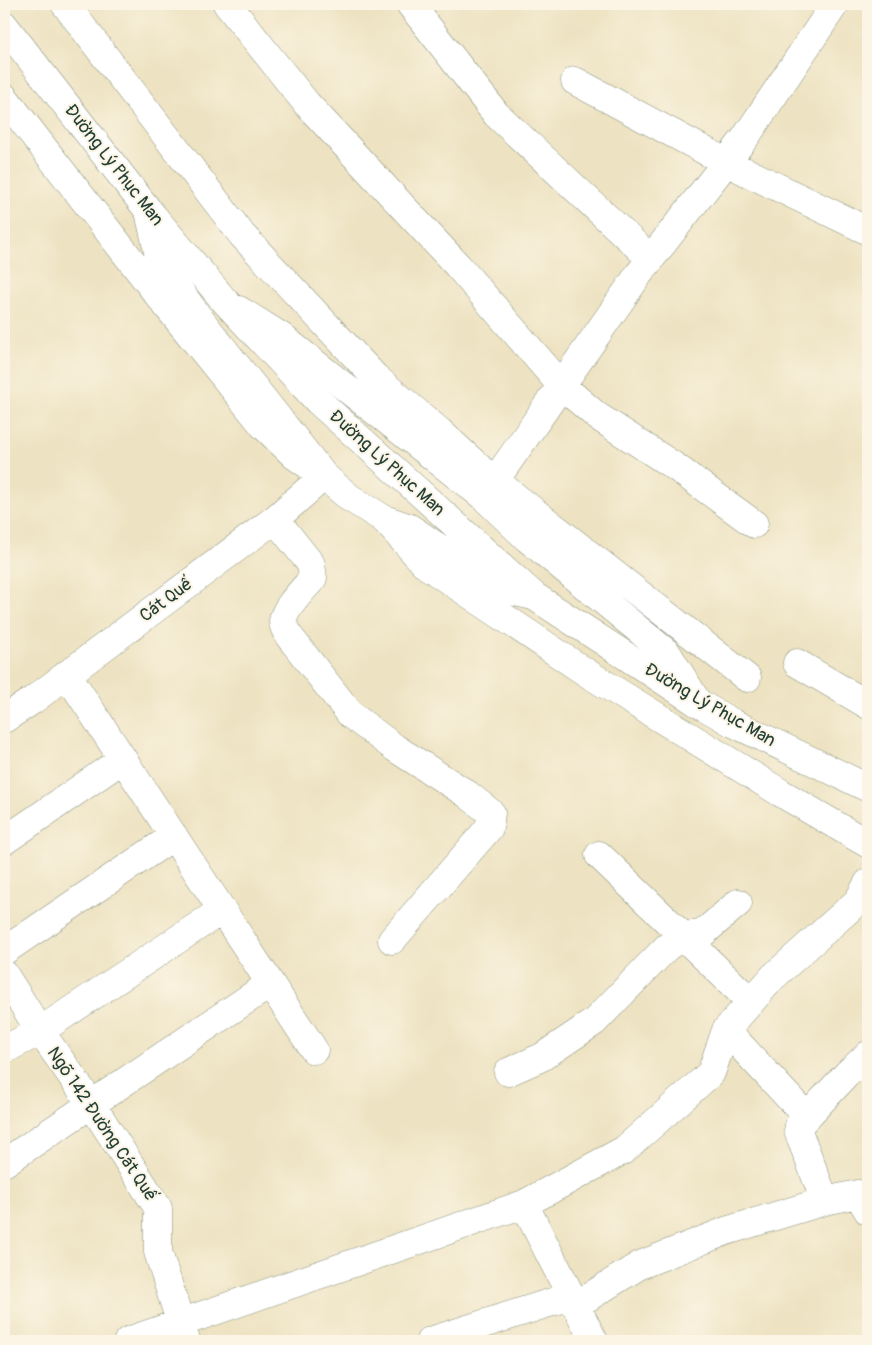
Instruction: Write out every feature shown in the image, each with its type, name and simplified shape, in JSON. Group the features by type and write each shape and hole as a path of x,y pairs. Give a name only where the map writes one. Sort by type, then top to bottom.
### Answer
{"street":[{"path":"65,4 242,235 376,377 485,473 490,489 528,539 667,653 698,703"},
{"path":"227,4 307,104 458,266 561,385 597,416 677,468 754,524"},
{"path":"410,4 496,114 651,259"},
{"path":"490,489 651,259 745,138 835,4"},
{"name":"Đường Lý Phục Man","path":"4,24 148,210 223,299 318,401 534,596 698,703 749,731 868,788"},
{"path":"575,81 726,162 868,231"},
{"path":"4,97 158,295 263,425 294,455 324,476 350,498 384,519 410,528 498,588 534,596"},
{"path":"148,210 161,264 198,318 324,476"},
{"path":"223,299 279,335 747,678"},
{"name":"Cát Quế","path":"4,719 275,519 324,476"},
{"path":"275,519 311,564 313,578 291,604 283,619 284,627 289,636 351,715 395,748 467,794 491,813 490,828 392,940"},
{"path":"384,519 426,565 442,576 587,673 868,844"},
{"path":"797,663 868,705"},
{"path":"67,674 314,1050"},
{"path":"4,841 123,759"},
{"path":"4,951 174,836"},
{"path":"599,855 751,1002"},
{"path":"128,1341 184,1332 524,1204 624,1150 711,1072 726,1030 773,978 858,901 868,882"},
{"path":"508,1072 542,1056 594,1022 667,947 683,936 702,934 738,903"},
{"path":"4,1050 40,1032 222,910"},
{"name":"Ngõ 142 Đường Cát Quế","path":"4,974 40,1032 92,1105 158,1208 158,1252 184,1332"},
{"path":"4,1163 270,984"},
{"path":"726,1030 807,1117"},
{"path":"825,1201 798,1131 799,1125 847,1074 868,1055"},
{"path":"430,1341 573,1300 640,1265 726,1231 825,1201 858,1194 868,1211"},
{"path":"524,1204 594,1341"}]}
